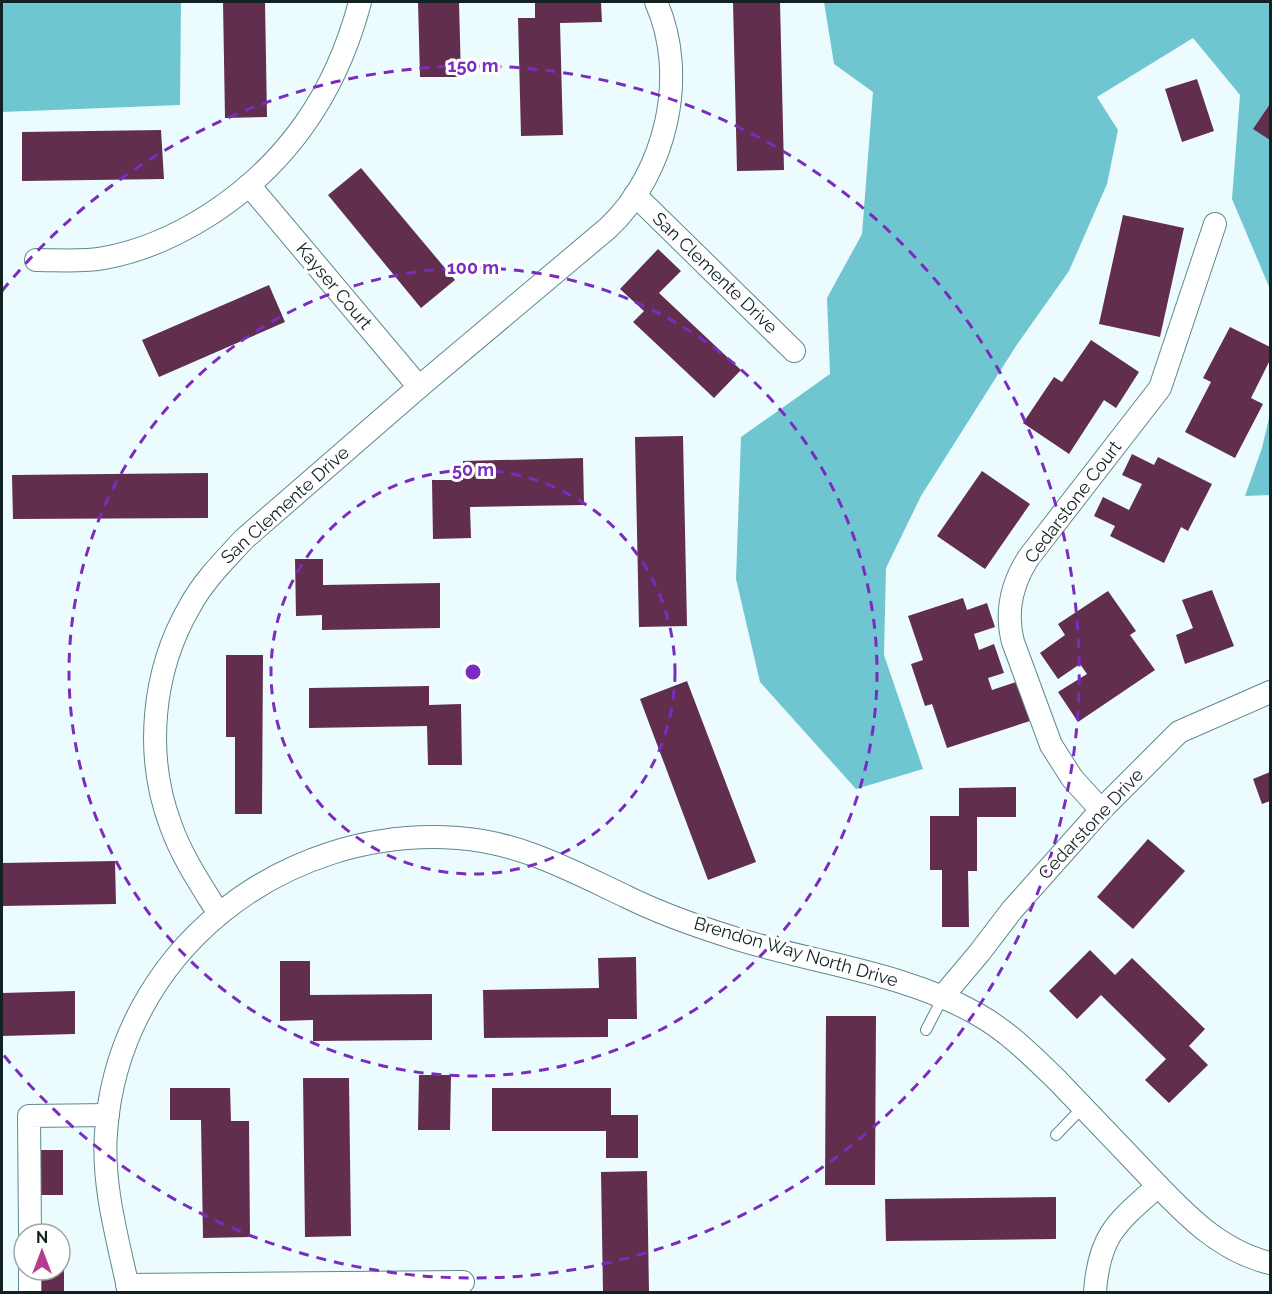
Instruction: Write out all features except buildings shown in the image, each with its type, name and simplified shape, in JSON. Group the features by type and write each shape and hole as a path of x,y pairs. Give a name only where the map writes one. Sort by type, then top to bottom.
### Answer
{"street":[{"path":"36,260 102,259 164,241 219,209 264,173 289,146 322,97 339,63 360,2"},
{"name":"San Clemente Drive","path":"219,914 188,863 171,829 158,778 155,742 157,703 172,643 192,602 226,557 244,539 419,387 608,228 635,195 651,167 660,143 669,101 669,50 663,20 656,2"},
{"name":"Kayser Court","path":"249,185 419,387"},
{"name":"San Clemente Drive","path":"635,195 794,351"},
{"name":"Cedarstone Court","path":"1101,810 1072,778 1051,745 1013,642 1010,626 1012,597 1016,581 1029,557 1160,388 1215,224"},
{"name":"Cedarstone Drive","path":"943,996 981,952 1012,910 1101,810 1179,732 1270,692"},
{"name":"Brendon Way North Drive","path":"128,1288 109,1195 106,1135 108,1115 120,1064 135,1024 160,980 191,940 236,900 281,872 327,852 386,839 460,838 509,846 556,863 632,899 731,938 909,984 943,996 1004,1031 1034,1056 1194,1221 1219,1241 1270,1263"},
{"path":"30,1222 29,1116 108,1115"},
{"path":"1095,1293 1098,1263 1108,1236 1121,1218 1158,1186"},
{"path":"128,1288 463,1282"}],"lane":[{"path":"926,1030 943,996"},
{"path":"1056,1135 1083,1107"}],"shaded area":[{"path":"2,2 181,2 180,105 2,112"},
{"path":"824,2 1270,2 1270,289 1232,199 1240,95 1193,38 1097,97 1118,130 1107,184 1069,271 1016,346 921,496 886,568 884,655 923,769 856,789 760,682 736,579 741,437 830,374 827,298 862,234 873,92 834,64"},
{"path":"1270,414 1270,495 1245,496 1262,448"}]}
